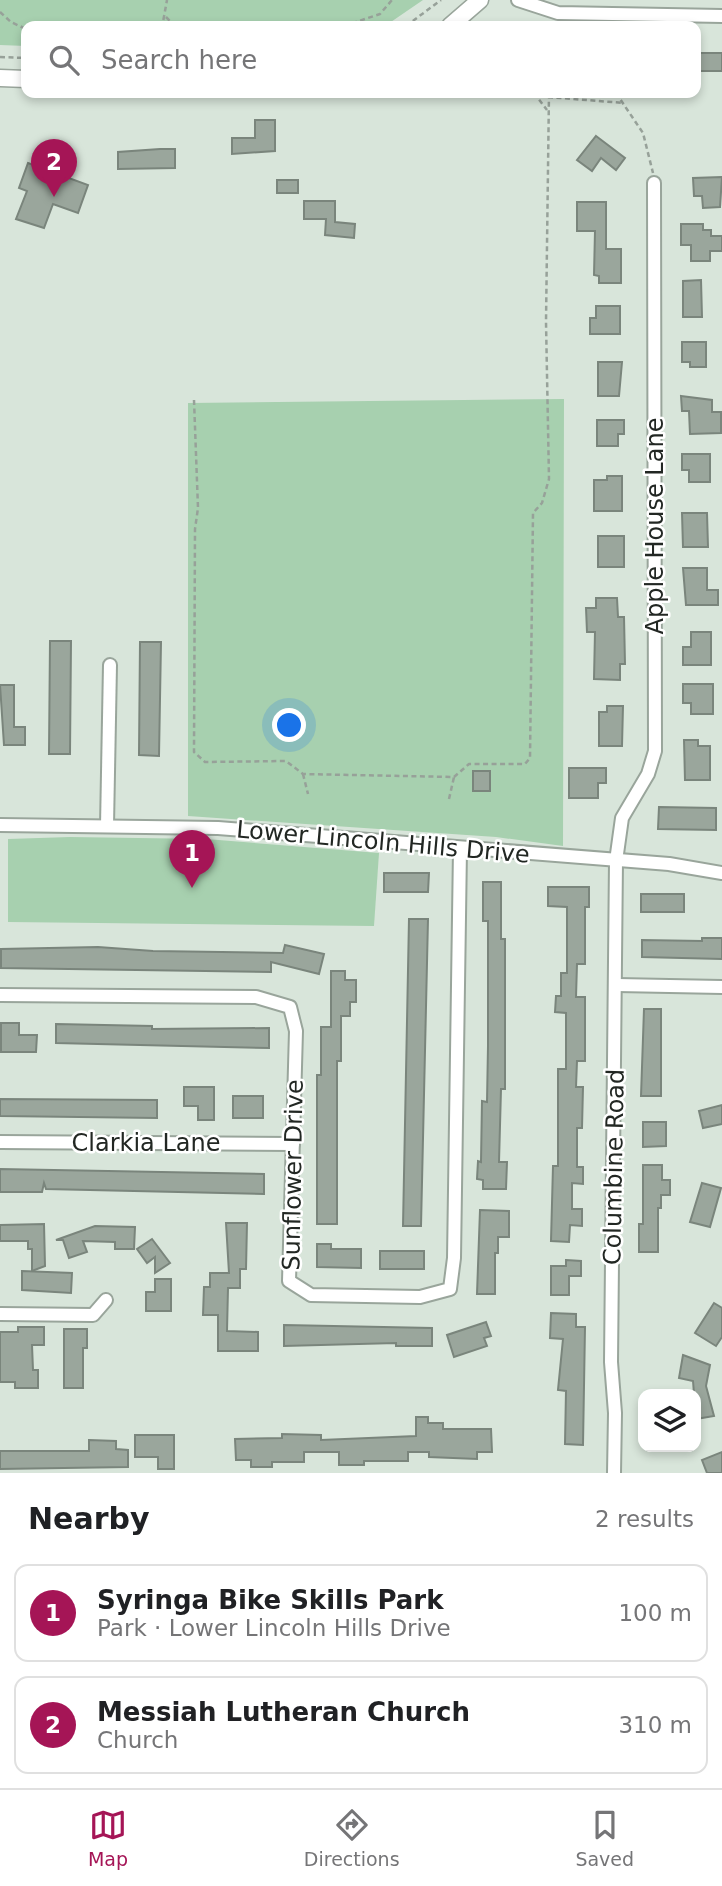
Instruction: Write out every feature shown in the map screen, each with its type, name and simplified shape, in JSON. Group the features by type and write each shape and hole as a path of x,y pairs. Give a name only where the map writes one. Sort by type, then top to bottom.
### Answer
{"street":[{"path":"456,21 480,0"},
{"path":"518,0 558,13 722,16"},
{"path":"0,78 21,79"},
{"name":"Apple House Lane","path":"616,861 622,818 648,774 655,751 654,183"},
{"path":"107,826 110,665"},
{"name":"Lower Lincoln Hills Drive","path":"0,825 219,828 670,864 722,873"},
{"name":"Sunflower Drive","path":"0,995 256,997 290,1007 296,1031 289,1281 311,1295 420,1297 450,1289 454,1258 460,849"},
{"name":"Columbine Road","path":"614,1473 615,1413 611,1362 617,985 616,861"},
{"path":"617,985 722,987"},
{"name":"Clarkia Lane","path":"0,1142 293,1144"},
{"path":"0,1314 93,1315 106,1300"}],"path":[{"path":"163,21 167,0"},
{"path":"359,21 380,14 392,0"},
{"path":"413,21 441,0"},
{"path":"0,12 10,22 21,27"},
{"path":"165,14 168,21"},
{"path":"0,57 21,58"},
{"path":"538,98 547,110"},
{"path":"449,799 454,776 469,764 525,764 530,758 533,513 542,503 549,479 549,98"},
{"path":"577,98 624,103"},
{"path":"620,98 643,133 654,183"},
{"path":"194,400 198,508 195,529 194,751 205,762 286,761 303,774 454,776"},
{"path":"303,774 308,794"}],"green space":[{"path":"0,0 423,0 392,21 21,21 21,46 0,45"},
{"path":"564,399 563,846 496,837 188,816 188,403"},
{"path":"8,839 206,839 379,853 374,926 8,922"}],"building":[{"path":"701,53 722,53 722,71 701,71"},
{"path":"255,120 275,120 275,151 232,154 232,138 255,138"},
{"path":"596,136 625,158 616,170 601,158 592,171 577,160"},
{"path":"175,149 175,168 118,169 118,152"},
{"path":"28,163 88,185 78,213 53,204 44,228 16,219 27,191 19,188"},
{"path":"722,177 720,207 703,208 702,196 694,196 693,178"},
{"path":"277,180 298,180 298,193 277,193"},
{"path":"304,201 335,201 335,222 355,224 354,238 325,235 326,219 304,219"},
{"path":"577,202 606,202 606,249 621,249 621,283 599,283 599,276 594,275 595,231 577,231"},
{"path":"681,224 703,224 703,230 711,230 711,236 722,236 722,251 710,251 710,261 691,261 691,245 681,245"},
{"path":"701,280 702,317 683,317 683,281"},
{"path":"596,306 620,306 620,334 590,334 590,318 596,318"},
{"path":"682,342 706,342 706,367 690,367 690,362 682,362"},
{"path":"598,362 622,362 619,396 598,396"},
{"path":"681,396 712,400 712,412 721,412 721,433 690,434 689,411 682,411"},
{"path":"597,420 624,420 624,434 618,434 618,446 597,446"},
{"path":"682,454 710,454 710,482 689,482 689,470 682,470"},
{"path":"607,476 622,476 622,511 594,511 594,480 607,480"},
{"path":"682,513 707,513 708,547 683,547"},
{"path":"598,536 624,536 624,567 598,567"},
{"path":"683,568 707,568 707,590 718,590 718,605 686,605"},
{"path":"596,598 617,598 618,617 624,617 625,664 620,664 620,680 594,679 595,632 587,632 586,608 596,608"},
{"path":"691,632 711,632 711,665 683,665 683,647 691,647"},
{"path":"50,641 71,641 70,754 49,754"},
{"path":"140,642 161,642 159,756 139,755"},
{"path":"683,684 713,684 713,714 691,714 691,703 683,703"},
{"path":"0,685 14,685 14,727 25,727 25,745 4,745"},
{"path":"607,706 623,706 622,746 599,746 599,712 607,712"},
{"path":"684,740 698,740 698,746 710,746 710,780 685,780"},
{"path":"569,768 606,768 606,783 598,783 598,798 569,798"},
{"path":"473,771 490,771 490,791 473,791"},
{"path":"659,807 716,808 716,830 658,829"},
{"path":"384,873 429,873 428,892 384,892"},
{"path":"483,882 501,882 501,939 505,939 505,1089 501,1089 499,1162 507,1162 506,1189 483,1189 483,1180 477,1179 478,1161 481,1162 482,1101 487,1102 488,921 483,921"},
{"path":"548,887 589,887 589,907 585,907 585,964 577,964 576,997 585,997 585,1061 577,1061 576,1087 583,1087 582,1128 577,1128 577,1167 583,1167 583,1184 572,1183 572,1209 582,1209 582,1226 570,1225 569,1242 551,1241 553,1166 558,1166 558,1069 566,1069 566,1013 555,1012 556,996 561,996 561,973 567,973 567,907 548,906"},
{"path":"641,894 684,894 684,912 641,912"},
{"path":"409,919 428,919 421,1226 403,1226"},
{"path":"702,938 722,938 722,959 642,957 642,940 702,941"},
{"path":"285,945 324,954 319,974 271,962 271,972 1,968 1,949 98,947 153,951 283,953"},
{"path":"331,971 345,971 345,980 356,980 356,1002 350,1002 350,1016 341,1016 341,1061 337,1061 337,1224 317,1224 317,1075 321,1075 321,1027 331,1027"},
{"path":"644,1009 661,1009 661,1096 641,1096"},
{"path":"1,1023 19,1023 19,1035 37,1035 36,1052 1,1052"},
{"path":"56,1024 152,1026 152,1029 269,1028 269,1048 56,1043"},
{"path":"184,1087 214,1087 214,1120 198,1120 198,1106 184,1106"},
{"path":"233,1096 263,1096 263,1118 233,1118"},
{"path":"0,1099 157,1100 157,1118 0,1116"},
{"path":"722,1105 722,1124 703,1128 699,1111"},
{"path":"643,1122 666,1122 666,1146 643,1147"},
{"path":"643,1165 662,1165 662,1180 670,1180 670,1195 661,1195 661,1208 658,1208 658,1252 639,1252 639,1224 643,1224"},
{"path":"0,1169 264,1174 264,1194 46,1189 44,1183 42,1192 0,1192"},
{"path":"702,1183 721,1188 710,1227 690,1222"},
{"path":"480,1210 509,1211 509,1237 498,1237 498,1253 495,1253 495,1294 477,1294"},
{"path":"226,1223 247,1223 246,1269 240,1269 240,1288 228,1288 227,1331 258,1332 258,1351 218,1351 218,1315 203,1315 204,1287 210,1287 210,1273 229,1273"},
{"path":"44,1224 45,1266 32,1271 32,1249 28,1249 28,1241 0,1241 0,1225"},
{"path":"95,1226 135,1227 134,1249 115,1249 115,1242 83,1241 87,1252 69,1258 63,1240 56,1240"},
{"path":"152,1239 170,1263 155,1273 155,1257 147,1263 137,1249"},
{"path":"317,1244 331,1244 331,1249 361,1249 361,1268 317,1267"},
{"path":"380,1251 424,1251 424,1269 380,1269"},
{"path":"566,1260 581,1261 581,1276 569,1276 569,1295 551,1295 551,1266 566,1266"},
{"path":"22,1271 72,1273 71,1293 22,1290"},
{"path":"155,1279 171,1279 171,1311 146,1311 146,1292 155,1292"},
{"path":"714,1303 722,1308 722,1337 716,1346 695,1333"},
{"path":"551,1313 576,1314 576,1327 585,1327 583,1445 565,1444 566,1391 558,1390 563,1339 550,1338"},
{"path":"486,1322 491,1336 484,1338 487,1346 454,1357 447,1335"},
{"path":"284,1325 432,1328 432,1346 396,1346 396,1343 284,1346"},
{"path":"18,1327 44,1327 44,1345 32,1345 33,1370 38,1370 38,1388 15,1388 15,1382 0,1382 0,1332 18,1332"},
{"path":"64,1329 87,1329 87,1348 83,1348 83,1388 64,1388"},
{"path":"683,1355 710,1365 706,1386 714,1416 701,1418 701,1389 694,1389 693,1381 679,1378"},
{"path":"416,1417 428,1417 428,1423 443,1423 443,1429 491,1429 492,1452 477,1452 477,1459 429,1457 429,1452 408,1452 408,1461 364,1461 364,1465 339,1465 339,1452 304,1452 304,1462 272,1462 272,1467 251,1467 251,1460 236,1460 235,1439 282,1438 282,1434 321,1435 321,1440 416,1436"},
{"path":"135,1435 174,1435 174,1469 158,1469 158,1457 135,1457"},
{"path":"89,1440 116,1441 116,1449 128,1450 128,1467 0,1469 0,1451 89,1451"},
{"path":"722,1452 722,1473 707,1473 702,1460"}],"place":[{"name":"Messiah Lutheran Church","path":"54,197"},
{"name":"Syringa Bike Skills Park","path":"192,888"}]}
